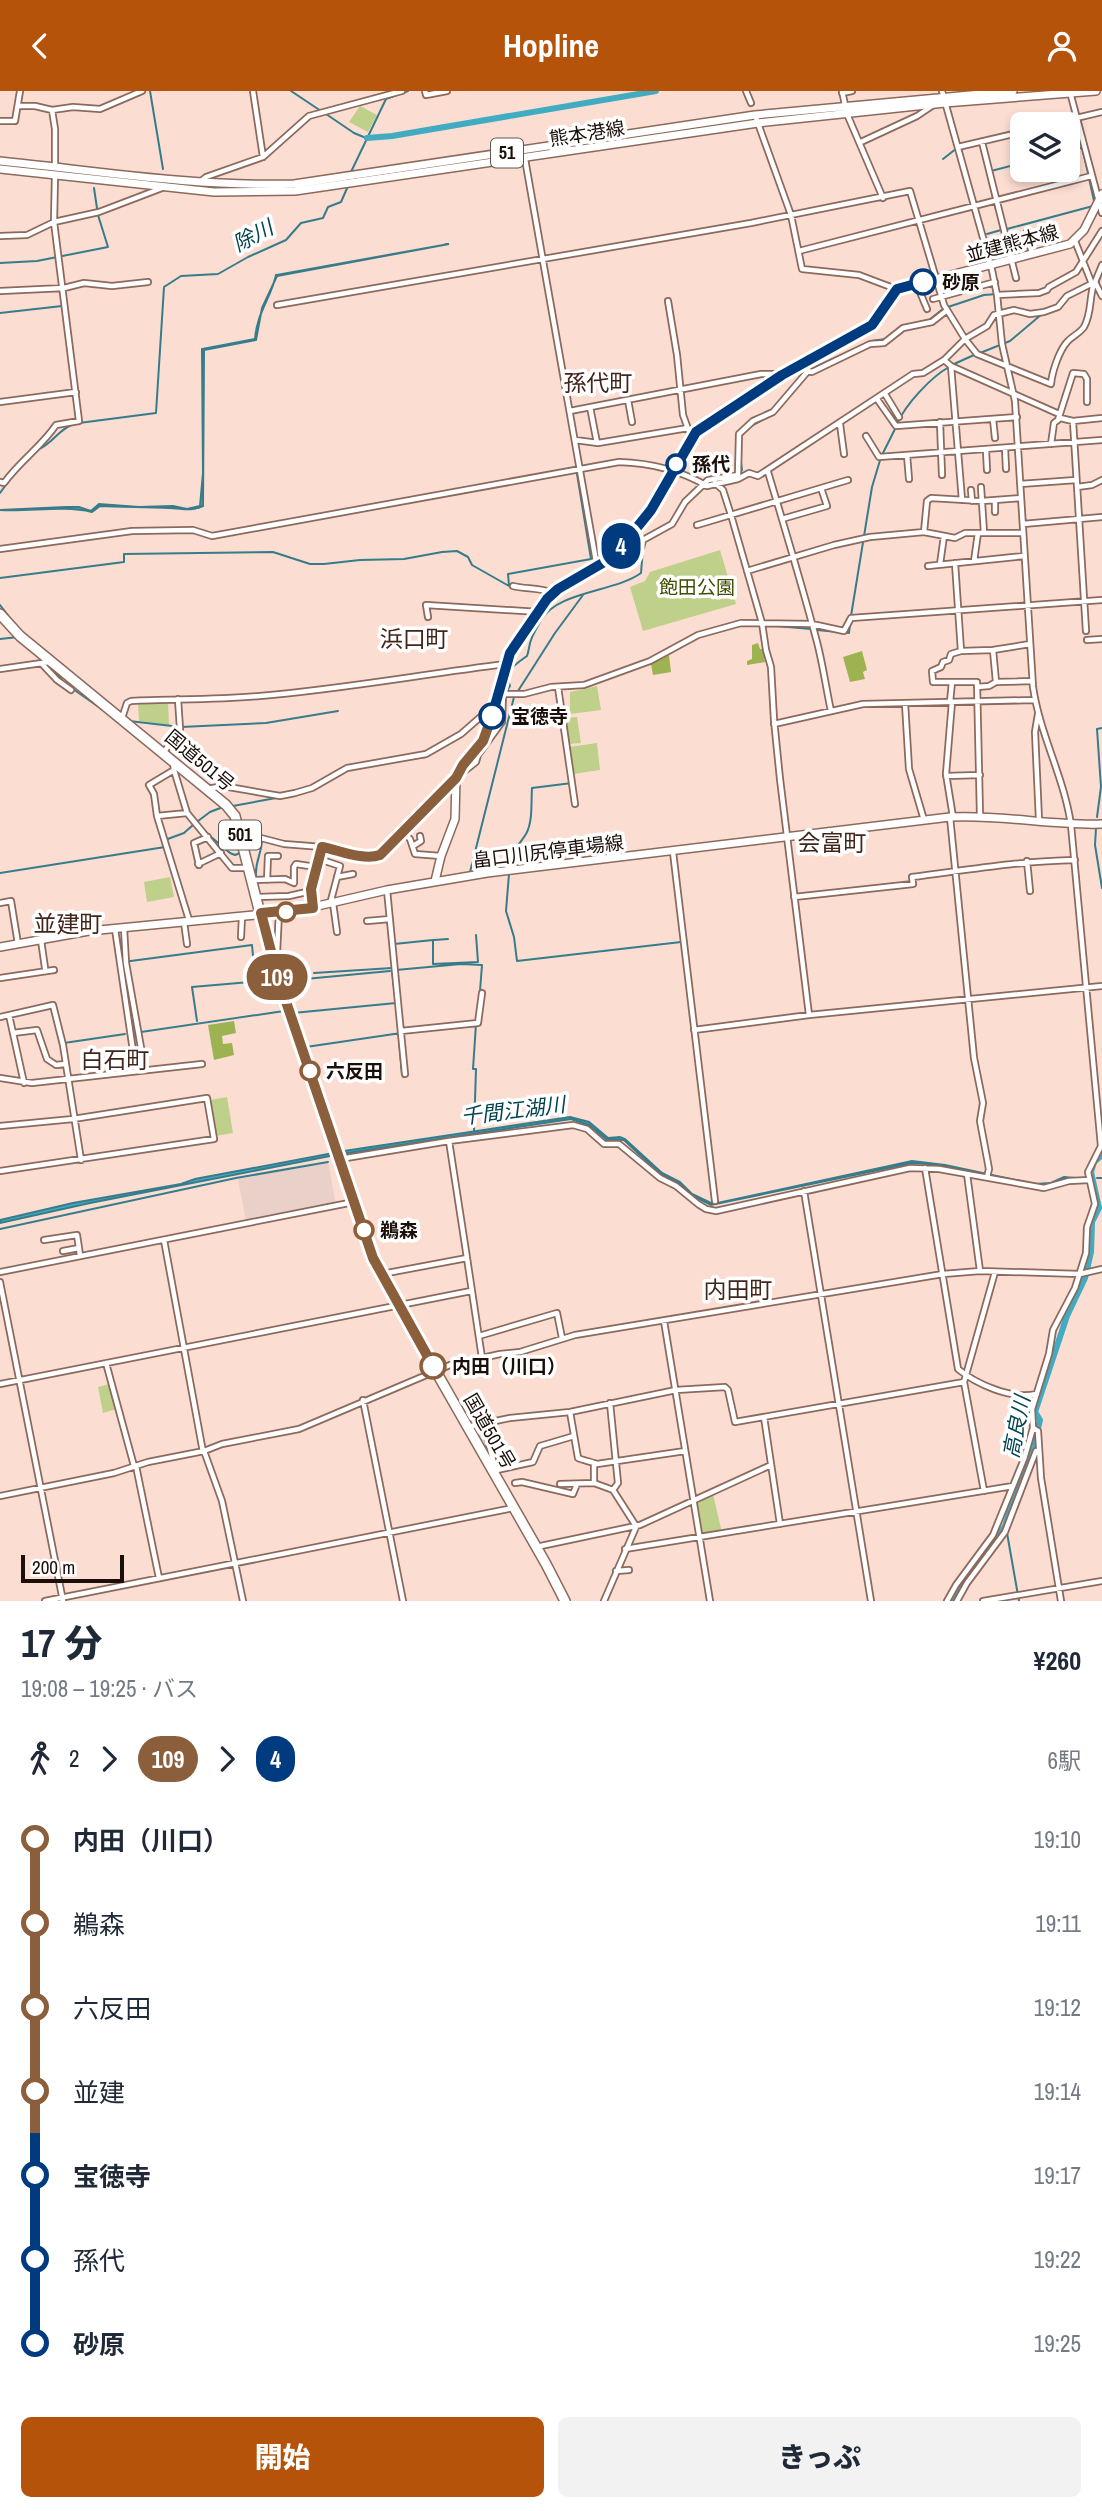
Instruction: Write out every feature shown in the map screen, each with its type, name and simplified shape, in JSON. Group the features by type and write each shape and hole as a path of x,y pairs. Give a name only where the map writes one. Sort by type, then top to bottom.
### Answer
{"highway":[{"name":"国道501号","path":"0,614 20,636 163,753 174,766 207,789 233,812 275,971 381,1274 495,1472 565,1601"}],"main road":[{"name":"熊本港線","path":"524,154 638,132 1013,91"},
{"name":"熊本港線","path":"846,110 934,104 944,97 1096,91"},
{"name":"熊本港線","path":"0,161 166,187 248,193 524,154 639,141 757,119"},
{"path":"638,132 639,141"},
{"name":"熊本港線","path":"0,169 55,170 256,185 348,185 438,167"},
{"name":"並建熊本線","path":"897,289 1075,241 1084,230 1102,194"},
{"path":"435,881 440,856 455,819 456,778 483,741 493,711 503,694 510,653 552,593 613,557 651,510 691,437 703,426 782,375 807,367 872,325 897,289"},
{"name":"畠口川尻停車場線","path":"0,947 114,928 313,908 435,881 952,817 980,816 1072,825 1102,824"}],"street":[{"path":"0,121 15,121 20,91"},
{"path":"18,106 52,110 73,107 100,109 142,91"},
{"path":"253,91 263,157"},
{"path":"201,182 206,177 263,157 309,116 402,91"},
{"path":"425,91 426,95 447,91"},
{"path":"747,91 751,103"},
{"path":"852,91 842,92 846,110 883,198"},
{"path":"1070,92 1075,112"},
{"path":"944,97 991,265 1014,393 1034,700 1067,801 1072,825 1101,1146 1088,1168 1095,1204 1087,1227 1086,1253 1072,1295 1054,1327 1049,1354 1032,1409 1033,1428 993,1535 947,1601"},
{"path":"861,142 916,116 934,104"},
{"path":"0,482 4,483 24,457 47,439 56,425 79,421 54,222 55,129 52,110"},
{"path":"1080,117 1102,112"},
{"path":"757,119 791,215 802,269 859,275 897,289"},
{"path":"1080,130 1102,213"},
{"path":"958,147 1010,135"},
{"path":"982,142 1016,278"},
{"path":"524,154 597,568"},
{"path":"799,251 1091,176"},
{"path":"0,236 27,235 54,222 99,212 166,187"},
{"path":"277,305 791,215 910,191 946,311 965,339 977,354 1051,384 1054,367 1066,342 1084,326 1090,312 1094,283 1102,265"},
{"path":"1027,232 1032,254"},
{"path":"997,296 1047,290 1076,272 1102,232"},
{"path":"1075,241 1102,296"},
{"path":"0,291 64,288 84,283 112,286 148,282"},
{"path":"933,299 995,282"},
{"path":"0,549 132,531 193,530 212,535 623,462 673,470 689,475 707,487 738,479 749,473 758,476 913,374 923,373 944,360 965,339 987,326 994,315 1014,310 1030,314 1044,312 1058,307 1067,296 1094,283"},
{"path":"916,284 927,309"},
{"path":"668,301 683,415 691,437"},
{"path":"620,547 641,548 646,537 676,520 685,502 708,480 738,475 741,432 752,421 773,412 807,367 812,372 870,344 884,343 903,328 928,324 946,311"},
{"path":"944,360 951,366 1059,414 1060,418 1073,421 1102,418"},
{"path":"951,366 962,500"},
{"path":"1051,444 1054,423 1058,420 1073,373 1084,374 1087,379 1087,402"},
{"path":"569,411 761,374 782,375"},
{"path":"0,402 76,392"},
{"path":"885,394 899,417"},
{"path":"877,399 896,426 1017,417"},
{"path":"628,400 632,422"},
{"path":"590,407 597,443"},
{"path":"993,419 995,438"},
{"path":"1073,421 1086,631"},
{"path":"940,422 942,475"},
{"path":"840,424 844,454"},
{"path":"575,440 597,443 688,428"},
{"path":"866,436 879,457 1102,440"},
{"path":"1005,448 1006,470"},
{"path":"986,450 987,470"},
{"path":"907,455 909,479"},
{"path":"767,472 812,624 826,678 831,711"},
{"path":"697,525 848,480"},
{"path":"1020,484 1076,480"},
{"path":"1077,487 1092,485 1102,480"},
{"path":"715,483 723,490 731,515 762,622 771,667 774,724 809,1015"},
{"path":"974,561 981,533 981,487"},
{"path":"782,519 827,506 821,488"},
{"path":"971,490 972,501"},
{"path":"924,532 928,499 982,501 1021,498"},
{"path":"995,500 995,512"},
{"path":"1023,524 1102,517"},
{"path":"747,571 870,537 924,532 955,537 961,534 1023,533"},
{"path":"940,564 944,536"},
{"path":"928,566 1024,556"},
{"path":"955,563 961,651"},
{"path":"513,586 552,593"},
{"path":"243,848 261,838 373,858 380,855 456,778 476,762 480,751 502,722 503,694 524,694 584,685 633,668 698,635 741,623 762,622 778,625 812,624 844,631 852,618 1102,600"},
{"path":"428,617 426,605 539,612"},
{"path":"1087,640 1102,639"},
{"path":"980,816 977,682 933,682 932,671 950,660 951,654 961,651 993,650 1030,644"},
{"path":"993,650 996,682"},
{"path":"0,669 53,662"},
{"path":"42,663 57,680 71,690"},
{"path":"122,719 127,703 131,701 259,697 506,664"},
{"path":"977,687 996,682 1032,681"},
{"path":"952,682 946,776 974,1058 983,1103 981,1121 989,1169 987,1177"},
{"path":"558,687 575,804"},
{"path":"163,753 180,729 178,699"},
{"path":"774,724 863,704 1034,700"},
{"path":"905,703 909,769 925,821"},
{"path":"207,789 223,786 280,796 295,793 312,788 347,768 426,754 461,734 485,713 493,711"},
{"path":"1038,713 1035,732 1039,823"},
{"path":"187,944 186,921 157,816 154,794 149,785 174,766 187,813 232,867 232,875"},
{"path":"946,776 980,775"},
{"path":"157,816 187,813"},
{"path":"403,832 410,839 415,853 440,856"},
{"path":"412,846 421,841 420,836"},
{"path":"208,837 194,843 199,864 221,853"},
{"path":"313,908 311,891 322,848"},
{"path":"673,852 715,1201"},
{"path":"267,880 268,856 278,856"},
{"path":"319,859 340,866 332,904 337,932"},
{"path":"794,897 913,884 912,877 973,868 990,868 1027,861 1075,860"},
{"path":"1027,861 1030,891"},
{"path":"294,895 296,864 316,867"},
{"path":"232,867 249,869"},
{"path":"337,877 353,874"},
{"path":"252,880 285,879 294,883"},
{"path":"387,890 405,1074"},
{"path":"257,897 311,891"},
{"path":"0,903 11,901 18,944"},
{"path":"277,953 279,912"},
{"path":"241,937 242,915"},
{"path":"367,921 390,919"},
{"path":"124,927 128,974 145,1070"},
{"path":"114,928 136,1071"},
{"path":"41,940 45,968"},
{"path":"0,978 54,970"},
{"path":"694,1030 809,1015 1102,986"},
{"path":"401,1031 478,1023 482,993"},
{"path":"0,1017 53,1005 80,1160"},
{"path":"9,1015 24,1083"},
{"path":"13,1033 37,1030 49,1061 56,1065 65,1064"},
{"path":"0,1078 24,1083 202,1064"},
{"path":"0,1126 73,1119 207,1098 214,1139 0,1171"},
{"path":"339,1155 573,1125 587,1129 604,1144 619,1144 660,1178 676,1186 706,1209 716,1211 910,1168 967,1174 1044,1188 1069,1181 1089,1180"},
{"path":"449,1141 482,1358"},
{"path":"925,1168 958,1369 991,1389 1029,1396 1036,1394"},
{"path":"967,1174 980,1272"},
{"path":"804,1191 871,1601"},
{"path":"0,1272 355,1202"},
{"path":"44,1240 77,1235 80,1256"},
{"path":"164,1240 203,1451 224,1511 243,1601"},
{"path":"63,1251 79,1248"},
{"path":"381,1274 467,1258"},
{"path":"0,1496 114,1473 222,1444 299,1429 435,1370 499,1354 520,1352 562,1339 943,1275 980,1272 1080,1274 1102,1269"},
{"path":"984,1491 964,1374 995,1272"},
{"path":"0,1282 63,1599"},
{"path":"0,1384 471,1291"},
{"path":"479,1336 557,1313 562,1339"},
{"path":"664,1321 710,1601"},
{"path":"106,1363 135,1466 159,1578"},
{"path":"467,1427 483,1422 570,1412 676,1390 725,1387 728,1390 734,1422 964,1382"},
{"path":"363,1401 404,1601"},
{"path":"610,1403 618,1483 613,1490"},
{"path":"570,1412 578,1458 594,1463 685,1451"},
{"path":"764,1417 780,1524"},
{"path":"483,1422 495,1472 533,1462 540,1446 574,1436"},
{"path":"957,1601 1005,1532 1037,1447 1039,1435 1033,1428"},
{"path":"1037,1447 1061,1601"},
{"path":"594,1463 594,1483"},
{"path":"536,1547 636,1526 771,1465"},
{"path":"515,1483 522,1482 573,1494 577,1484"},
{"path":"560,1484 594,1483 613,1490 636,1526"},
{"path":"625,1549 1013,1486"},
{"path":"45,1601 513,1508"},
{"path":"604,1601 636,1526"},
{"path":"616,1571 629,1570"},
{"path":"984,1601 1102,1581"}],"shaded area":[{"path":"328,1162 336,1205 246,1221 238,1179"}],"green space":[{"path":"360,106 377,115 368,132 349,122"},
{"name":"飽田公園","path":"720,550 736,604 643,631 630,587 645,581 650,572"},
{"path":"758,643 760,649 763,649 765,662 747,665 747,661 752,659 752,645"},
{"path":"862,651 867,670 863,672 865,679 850,682 843,657"},
{"path":"669,655 671,672 653,675 651,664"},
{"path":"597,686 601,710 570,714 570,692"},
{"path":"168,701 169,725 139,721 138,702"},
{"path":"577,717 581,743 568,744 565,718"},
{"path":"597,743 600,770 573,774 569,747"},
{"path":"170,877 174,897 147,902 144,882"},
{"path":"234,1021 236,1033 222,1036 223,1044 232,1043 234,1055 214,1060 208,1025"},
{"path":"227,1097 233,1133 215,1136 210,1100"},
{"path":"110,1384 117,1409 103,1413 98,1387"},
{"path":"713,1494 722,1533 701,1536 695,1502"}],"water":[{"path":"449,244 277,276 274,283 276,275"},
{"path":"261,314 256,340 204,350 203,506 187,509 200,506 203,473 202,349 255,339"},
{"path":"99,504 173,506 186,509 100,506 92,512 69,509 0,510 79,507 91,511"},
{"path":"570,1117 589,1122 608,1138 625,1139 662,1173 680,1182 692,1194 713,1204 912,1161 945,1165 1035,1184 1051,1183 1064,1177 1087,1179 1068,1178 1050,1185 1037,1186 942,1165 912,1163 711,1205 691,1195 678,1182 659,1173 624,1140 606,1139 589,1125 571,1119 335,1155 0,1223 0,1220 73,1203 344,1151"}],"waterway":[{"path":"150,91 163,169"},
{"path":"291,91 321,111"},
{"path":"350,174 386,99 408,91"},
{"name":"除川","path":"367,138 656,91"},
{"path":"1093,112 1102,110"},
{"path":"326,114 366,138"},
{"path":"1080,137 1094,201"},
{"path":"980,142 996,210"},
{"path":"943,159 957,148"},
{"path":"991,171 1010,166"},
{"name":"除川","path":"79,423 156,413 164,287 181,276 218,274 286,240 301,223 323,218 328,207 341,202 348,186"},
{"path":"0,263 37,261 108,247 98,215 94,188"},
{"path":"1007,229 1093,206"},
{"path":"987,234 1001,230"},
{"path":"1086,261 1096,245"},
{"path":"1098,284 1102,272"},
{"path":"1037,291 1048,288"},
{"path":"948,307 984,295 997,294"},
{"path":"0,313 62,306"},
{"path":"871,341 886,339 901,326 929,320 943,309"},
{"path":"980,353 1010,341 1042,314"},
{"path":"811,369 850,351"},
{"path":"954,364 974,355"},
{"path":"897,424 919,392 949,367"},
{"path":"751,426 774,414"},
{"name":"除川","path":"37,450 74,424"},
{"path":"851,616 872,487 881,457 895,429"},
{"path":"738,476 742,470 741,462"},
{"name":"除川","path":"0,493 16,471"},
{"path":"0,578 124,562 124,554 273,552 310,564 324,564 404,559 457,551 468,557 472,565 509,586 508,574 591,559 577,474"},
{"path":"674,525 685,506"},
{"path":"505,694 510,686 510,672 527,656 533,635 549,610 573,597 617,584 641,573 643,548"},
{"path":"518,691 583,595"},
{"path":"0,605 14,623"},
{"path":"717,632 742,625"},
{"path":"765,625 811,629"},
{"path":"817,630 849,633 850,625"},
{"path":"0,639 18,637"},
{"path":"591,685 652,662"},
{"path":"48,665 66,684"},
{"path":"561,689 583,687"},
{"path":"73,689 103,710"},
{"path":"470,872 514,697"},
{"path":"129,721 181,727 266,723 338,711"},
{"path":"1097,817 1101,787 1097,729 1102,728"},
{"path":"486,747 493,737"},
{"path":"397,761 426,757"},
{"path":"315,789 350,769"},
{"path":"510,864 528,829 532,788 572,783"},
{"path":"233,806 276,798"},
{"path":"198,821 223,807"},
{"path":"165,840 184,833 193,825"},
{"path":"1096,828 1095,845 1102,888"},
{"path":"203,830 230,853 240,853"},
{"path":"381,857 404,834"},
{"path":"256,876 262,841"},
{"path":"0,873 165,847"},
{"path":"509,874 506,911 514,937 517,961 681,942"},
{"path":"394,944 433,940 433,964 478,962 476,935"},
{"path":"434,940 448,939"},
{"path":"123,962 252,945 253,956 267,955"},
{"path":"396,970 461,964 482,965 480,991"},
{"path":"314,973 392,968"},
{"path":"284,981 390,971"},
{"path":"293,1013 396,1003 392,971"},
{"path":"197,1021 192,987 275,980"},
{"path":"396,1005 402,1074"},
{"path":"141,1032 284,1011"},
{"name":"千間江湖川","path":"474,1131 476,1069 473,1069 476,1024"},
{"path":"463,1027 475,1026"},
{"path":"306,1047 401,1033"},
{"path":"64,1043 125,1034"},
{"name":"高良川","path":"952,1601 1005,1526 1015,1492 1031,1457 1040,1420 1035,1412 1067,1316 1085,1278 1091,1252 1092,1222 1099,1208 1091,1172 1094,1162 1102,1155"},
{"path":"0,1229 236,1178 328,1162"},
{"path":"1097,1178 1102,1178"},
{"path":"1007,1533 1019,1601"}],"bus line":[{"name":"4","path":"492,716 510,653 547,599 558,589 613,557 659,498 691,437 703,426 782,375 872,325 897,289 923,282"},
{"name":"109","path":"433,1366 373,1258 278,978 261,913 313,908 311,889 322,847 373,858 380,855 456,778 483,741 492,716"}],"place":[{"name":"砂原","path":"923,282"},
{"name":"孫代","path":"676,464"},
{"name":"宝徳寺","path":"492,716"},
{"name":"六反田","path":"310,1071"},
{"name":"鵜森","path":"364,1230"},
{"name":"内田（川口）","path":"433,1366"}],"district":[{"name":"孫代町","path":"598,383"},
{"name":"浜口町","path":"414,639"},
{"name":"会富町","path":"832,843"},
{"name":"並建町","path":"68,924"},
{"name":"白石町","path":"115,1060"},
{"name":"内田町","path":"738,1290"}]}
